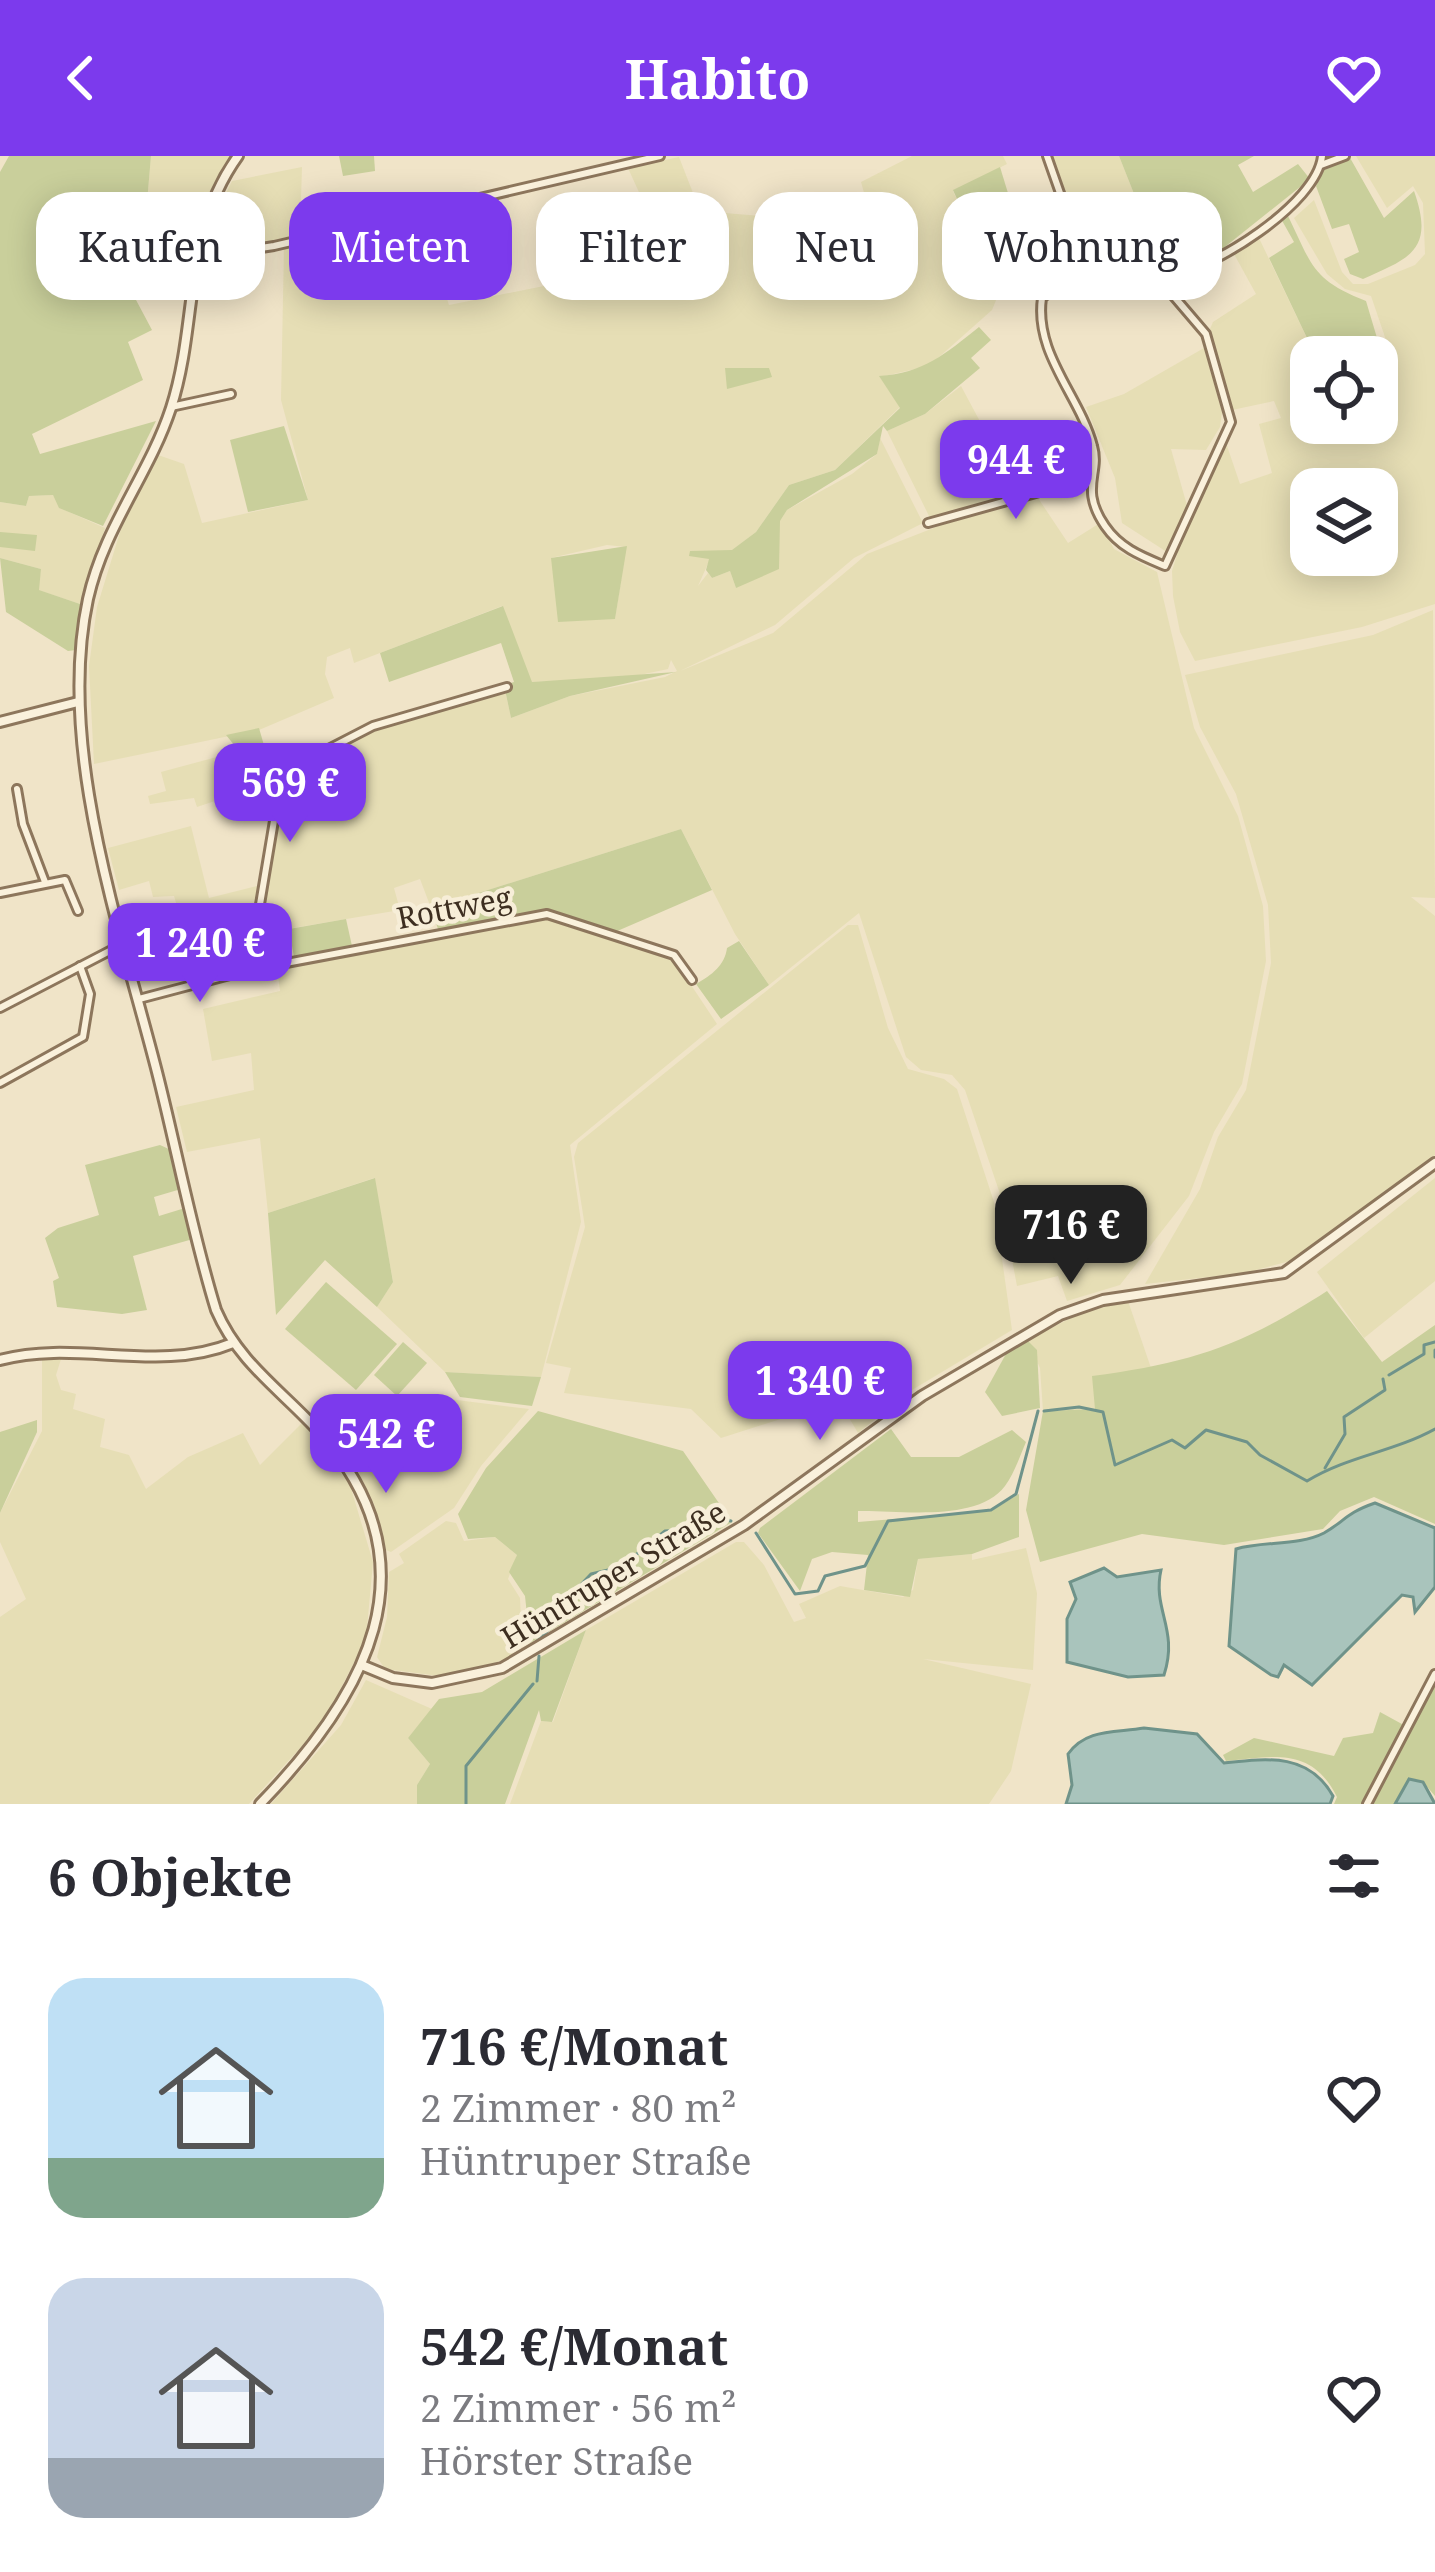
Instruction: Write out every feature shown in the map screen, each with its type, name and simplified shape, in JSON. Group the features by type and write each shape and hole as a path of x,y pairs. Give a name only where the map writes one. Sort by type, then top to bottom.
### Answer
{"street":[{"path":"215,192 238,156"},
{"path":"265,247 660,156"},
{"path":"1047,156 1058,192"},
{"path":"1222,257 1304,194 1321,160 1345,156"},
{"path":"187,300 171,407 97,564 83,627 78,702 89,793 211,1294 233,1343 324,1437 366,1504 377,1541 381,1594 364,1666 328,1729 260,1804"},
{"path":"1046,300 1040,314 1048,347 1093,446 1088,478 1104,525 1125,549 1166,566 1231,422 1206,334 1177,300"},
{"path":"171,407 231,394"},
{"path":"928,523 1088,478"},
{"path":"249,970 282,773 373,726 507,687"},
{"path":"0,722 78,702"},
{"path":"16,789 22,824 45,882"},
{"path":"0,893 70,881 78,911"},
{"name":"Rottweg","path":"139,999 249,970 557,914 674,955 692,980"},
{"path":"0,1008 125,943"},
{"path":"0,1083 83,1037 90,994 80,966"},
{"name":"Hüntruper Straße","path":"364,1666 393,1678 432,1683 502,1668 738,1528 922,1396 1060,1315 1103,1300 1284,1273 1435,1163"},
{"path":"0,1360 38,1351 141,1358 233,1343"},
{"path":"1367,1804 1435,1674"}],"shaded area":[{"path":"151,156 230,156 213,192 148,192"},
{"path":"912,156 1003,156 1007,164 953,192 942,192 942,300 996,300 992,310 929,366 880,377 900,407 835,470 789,485 756,532 732,551 690,551 710,559 698,586 708,573 712,578 730,571 736,588 787,510 852,474 877,454 880,438 923,523 854,558 775,625 680,671 773,633 867,554 977,511 1038,498 1068,543 1100,523 1114,549 1157,572 1194,728 1238,816 1263,906 1266,961 1242,1084 1214,1132 1189,1196 1120,1285 1067,1301 1058,1276 1017,1286 999,1191 965,1090 952,1075 921,1070 906,1057 859,913 769,985 735,934 681,829 431,908 420,879 394,888 400,910 257,934 284,776 290,771 381,726 505,690 511,718 570,696 665,677 677,671 671,660 668,669 621,679 531,682 502,606 354,663 350,648 327,657 325,674 334,698 259,730 94,764 89,666 97,607 121,529 158,455 184,464 202,523 308,500 281,400 284,247 289,246 289,300 447,300 449,305 512,300 512,292 536,288 536,300 729,300 729,213 753,215 753,300 918,300 918,192 864,192 861,182","holes":["607,545 626,547 615,619 551,558"]},
{"path":"1050,156 1119,156 1133,192 1062,192"},
{"path":"1356,156 1435,156 1435,604 1362,627 1195,661 1180,632 1173,596 1172,571 1179,548 1225,440 1240,484 1272,473 1259,424 1281,418 1274,401 1232,410 1210,329 1213,322 1256,294 1234,254 1258,236 1306,336 1290,336 1290,444 1398,444 1398,336 1385,336 1371,296 1345,289 1327,274 1294,218 1314,200 1342,272 1353,284 1368,284 1415,265 1425,254 1423,203 1413,186 1387,208"},
{"path":"679,157 693,192 639,192 628,168"},
{"path":"302,167 301,192 289,192 289,237 265,242 265,192 226,192 232,181"},
{"path":"1204,348 1222,412 1220,427 1206,450 1171,449 1188,509 1170,554 1122,523 1115,478 1086,407 1124,394"},
{"path":"961,386 991,442 1041,493 931,520 887,431 925,414"},
{"path":"53,495 60,508 105,528 83,605 38,590 41,569 0,558 0,502 26,506 29,496"},
{"path":"1433,610 1435,898 1411,897 1435,916 1435,1155 1294,1260 1245,1273 1145,1284 1200,1189 1218,1137 1246,1090 1271,963 1268,905 1236,794 1200,727 1185,675 1373,635"},
{"path":"239,751 263,785 197,807 194,798 150,804 148,796 166,791 161,772"},
{"path":"191,826 209,898 261,885 253,929 136,960 126,920 177,906 174,896 153,897 149,881 119,890 108,848"},
{"path":"553,918 673,958 717,1024 570,1145 581,1222 541,1377 445,1372 377,1307 393,1281 374,1178 268,1213 260,1138 187,1152 176,1107 254,1090 251,1053 212,1061 203,1009 280,991 277,968"},
{"path":"848,925 858,925 888,1028 908,1069 944,1079 957,1089 994,1202 1012,1330 912,1390 858,1433 848,1416 810,1416 784,1418 721,1438 691,1409 564,1393 571,1368 546,1363 585,1227 574,1157 578,1143"},
{"path":"1435,1178 1435,1281 1364,1338 1317,1272"},
{"path":"1128,1301 1151,1368 1095,1409 1043,1411 1040,1368 1027,1340 1081,1313"},
{"path":"42,1356 62,1356 56,1375 61,1390 76,1394 73,1409 105,1419 100,1447 129,1455 146,1489 188,1457 243,1433 260,1465 303,1422 350,1485 373,1562 366,1639 323,1723 249,1804 0,1804 0,1617 26,1599 0,1542 0,1513 42,1431"},
{"path":"449,1399 529,1409 481,1466 454,1508 391,1552 386,1550 374,1504 353,1462"},
{"path":"446,1521 456,1523 464,1541 495,1537 517,1555 508,1579 520,1598 522,1643 509,1657 476,1671 439,1676 385,1669 377,1657 387,1617 389,1572 404,1563 399,1554"},
{"path":"736,1542 744,1542 764,1565 794,1622 806,1618 799,1604 840,1586 903,1597 913,1590 918,1559 972,1554 972,1560 1026,1548 1037,1593 1033,1670 923,1659 1031,1684 1011,1771 989,1804 510,1804 541,1721 553,1722 586,1630"},
{"path":"366,1680 432,1709 408,1738 430,1764 417,1785 417,1804 271,1804 341,1725"}],"green space":[{"path":"9,156 151,156 148,192 36,192 36,300 136,300 152,330 128,342 143,380 32,434 40,454 156,421 103,526 59,508 53,495 29,496 26,506 0,502 0,172"},
{"path":"339,156 374,156 375,171 343,176"},
{"path":"1119,156 1254,156 1238,165 1253,192 1298,164 1310,179 1222,249 1222,192 1133,192"},
{"path":"1349,156 1384,218 1414,191 1422,227 1414,249 1405,257 1363,279 1350,274 1344,259 1359,252 1349,224 1332,229 1316,186 1325,168"},
{"path":"1000,167 1008,192 954,192"},
{"path":"1286,212 1323,277 1366,301 1376,336 1306,336 1269,258 1294,242 1280,217"},
{"path":"979,327 991,340 971,358 980,368 925,414 887,431 883,426 877,454 787,510 780,521 779,569 736,588 730,571 712,578 706,570 709,559 689,556 690,551 732,550 756,532 789,485 835,470 900,408 879,376 921,366"},
{"path":"725,368 769,368 772,377 727,389"},
{"path":"284,426 308,500 248,512 230,440"},
{"path":"0,532 37,535 35,551 0,547"},
{"path":"627,546 615,619 558,622 551,558"},
{"path":"0,558 41,569 39,590 83,605 76,650 68,651 6,612"},
{"path":"503,606 532,682 676,672 570,696 511,718 504,685 514,682 501,643 389,682 380,653"},
{"path":"259,728 272,773 261,778 226,735"},
{"path":"681,829 712,890 615,932 547,909 439,932 431,908"},
{"path":"346,919 352,946 294,957 289,929"},
{"path":"739,941 769,985 721,1019 696,984 717,969 727,948"},
{"path":"160,1145 171,1150 181,1189 154,1197 159,1216 185,1208 193,1239 133,1256 147,1310 122,1314 57,1307 53,1281 59,1278 45,1238 58,1228 99,1215 85,1165"},
{"path":"375,1178 393,1282 377,1307 325,1260 276,1315 268,1213"},
{"path":"326,1282 397,1344 356,1390 285,1329"},
{"path":"1327,1291 1382,1362 1435,1325 1435,1524 1374,1497 1340,1511 1323,1529 1224,1545 1142,1534 1040,1562 1026,1510 1043,1411 1095,1409 1092,1376 1214,1349 1268,1326"},
{"path":"1027,1340 1037,1350 1040,1408 1002,1416 985,1392 1007,1352"},
{"path":"403,1342 427,1363 397,1396 374,1375"},
{"path":"445,1372 541,1377 532,1406 460,1397"},
{"path":"538,1411 683,1451 732,1522 530,1643 525,1596 509,1572 517,1555 495,1537 468,1539 458,1514 486,1468"},
{"path":"37,1420 37,1432 0,1513 0,1432"},
{"path":"891,1429 911,1457 959,1457 1012,1430 1026,1442 1005,1486 992,1498 957,1510 858,1511 858,1522 991,1511 1019,1494 1019,1537 972,1554 918,1559 910,1597 864,1590 868,1555 832,1552 812,1559 800,1591 758,1533 760,1528"},
{"path":"586,1630 552,1722 541,1721 539,1710 505,1804 417,1804 417,1785 430,1764 408,1738 439,1699 482,1692"},
{"path":"1435,1683 1435,1796 1423,1782 1410,1779 1395,1804 1334,1804 1337,1797 1327,1781 1304,1762 1276,1757 1226,1761 1223,1755 1254,1738 1334,1756 1343,1738 1373,1733 1380,1712 1411,1729"}],"water":[{"path":"1375,1503 1435,1528 1435,1587 1415,1612 1413,1597 1402,1595 1312,1685 1284,1665 1278,1677 1271,1675 1229,1646 1236,1549 1314,1537"},
{"path":"1104,1568 1117,1577 1161,1570 1160,1597 1169,1645 1164,1675 1128,1677 1067,1662 1067,1619 1076,1599 1070,1582"},
{"path":"1144,1728 1197,1734 1224,1763 1272,1760 1300,1765 1323,1782 1333,1796 1330,1804 1066,1804 1072,1785 1068,1754 1075,1746 1102,1733"},
{"path":"1409,1779 1423,1782 1435,1804 1395,1804"}],"waterway":[{"path":"1389,1375 1424,1354 1424,1345 1435,1342"},
{"path":"1435,1350 1435,1357"},
{"path":"1325,1468 1345,1434 1344,1417 1385,1390 1383,1379"},
{"path":"1044,1411 1079,1407 1103,1412 1115,1465 1172,1440 1185,1448 1206,1430 1247,1442 1260,1455 1307,1481 1435,1429"},
{"path":"756,1533 795,1594 818,1591 825,1576 865,1566 888,1521 991,1510 1016,1494 1038,1411"},
{"path":"534,1644 567,1612 571,1595 591,1574 621,1567 665,1531 685,1530 713,1517 731,1521"},
{"path":"537,1681 539,1656"},
{"path":"466,1804 466,1766 533,1684"}]}
